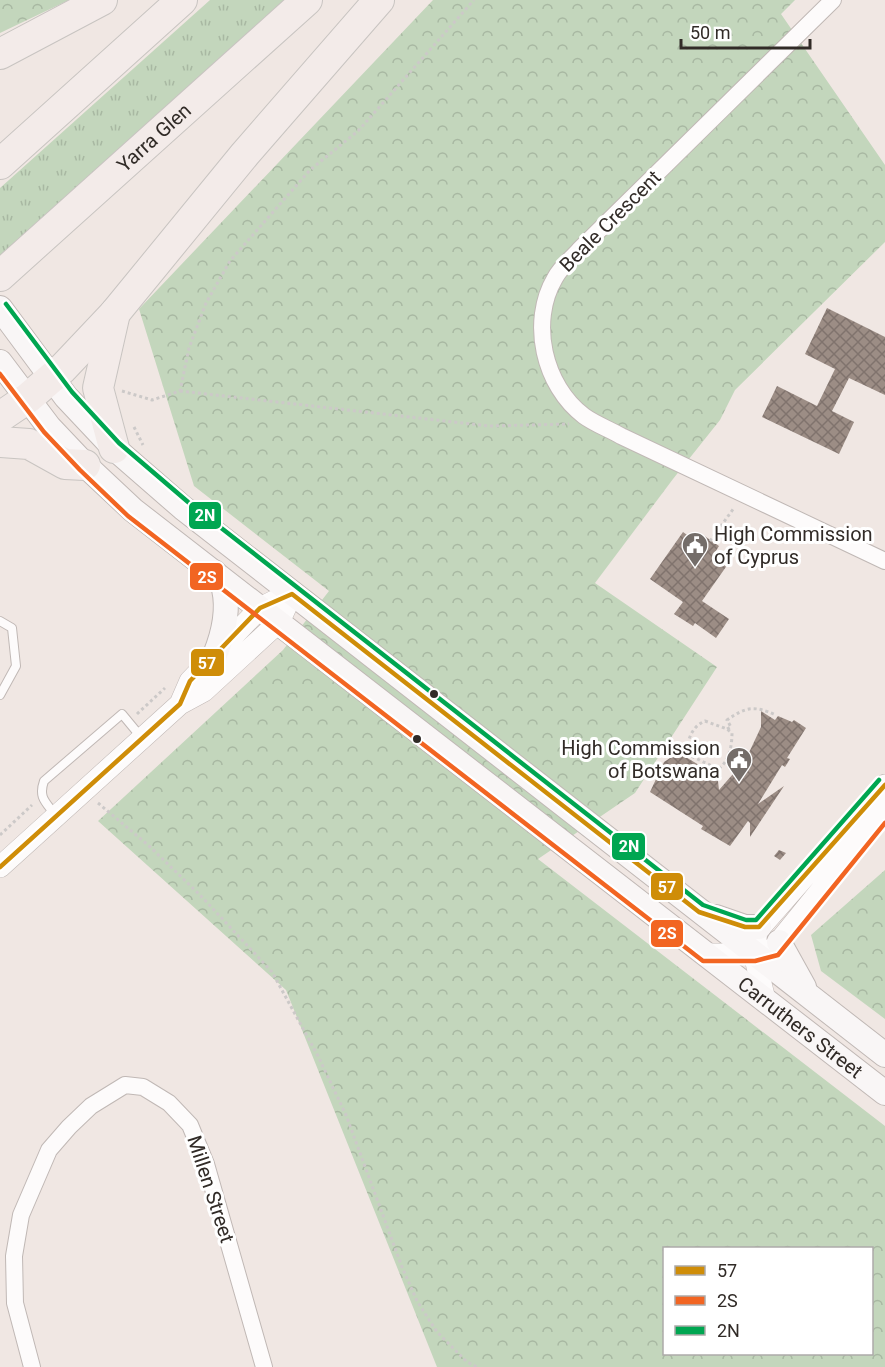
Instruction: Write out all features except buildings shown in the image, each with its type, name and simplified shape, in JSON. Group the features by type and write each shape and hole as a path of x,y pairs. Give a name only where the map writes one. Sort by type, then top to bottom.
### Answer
{"highway":[{"path":"0,54 102,0"},
{"path":"0,164 182,0"},
{"name":"Yarra Glen","path":"0,276 307,0"},
{"path":"0,417 52,378 115,312 252,146 379,0"},
{"path":"114,448 98,388 115,312"},
{"path":"0,442 29,444 65,464 85,465"}],"main road":[{"name":"Carruthers Street","path":"0,308 66,397 114,448 183,508 885,1055"},
{"name":"Carruthers Street","path":"0,362 49,427 85,465 134,510 885,1093"},
{"path":"214,572 224,588 225,603 222,636 215,655"},
{"path":"699,912 745,927 759,927"},
{"path":"779,942 810,997"}],"street":[{"name":"Beale Crescent","path":"833,0 579,250 555,277 544,306 542,335 549,370 565,397 584,416 621,436 885,561"},
{"path":"180,704 190,681 260,608 292,594"},
{"path":"0,866 84,791 135,730 204,691 279,622 292,594"},
{"path":"765,1000 754,954 756,931 885,786"},
{"path":"706,954 754,954 773,949 885,811"},
{"name":"Millen Street","path":"32,1367 15,1303 14,1256 21,1215 49,1150 91,1106 125,1085 143,1087 152,1092 169,1103 190,1125 206,1164 264,1367"}],"lane":[{"path":"0,621 12,628 16,666 0,695"},
{"path":"57,817 40,792 44,781 122,714 135,730"}],"path":[{"path":"180,391 189,348 206,303 230,261 310,170 358,131 474,0"},
{"path":"98,388 109,387 152,400 180,391 489,426 598,423"},
{"path":"710,541 744,494"},
{"path":"135,730 169,685"},
{"path":"728,729 731,727 726,720 742,709 760,708 776,715"},
{"path":"705,721 728,729 732,733 732,742 724,765 718,769 687,754 687,742 698,724 705,721"},
{"path":"84,791 148,844 200,895 272,972 318,1056 346,1115 402,1268 417,1301 437,1332 468,1362 477,1367"},
{"path":"0,835 42,796"}],"green space":[{"path":"0,0 69,0 0,33"},
{"path":"210,0 289,0 0,259 0,188"},
{"path":"433,0 795,0 781,14 885,165 885,242 735,390 720,420 595,583 717,667 635,793 538,859 885,1126 885,1367 437,1367 286,990 98,821 283,650 329,591 194,486 139,309"},
{"path":"885,870 885,1019 821,971 811,935"}],"transit line":[{"name":"2N","path":"6,304 72,392 119,443 188,502 703,905 746,920 756,920 879,780"},
{"name":"2S","path":"0,374 44,432 128,516 703,961 755,961 778,955 885,823"},
{"name":"57","path":"0,867 180,704 190,681 260,608 292,594 699,912 745,927 759,927 885,785"}],"place":[{"name":"High Commission of Cyprus","path":"695,568"},
{"name":"High Commission of Botswana","path":"739,783"}]}
